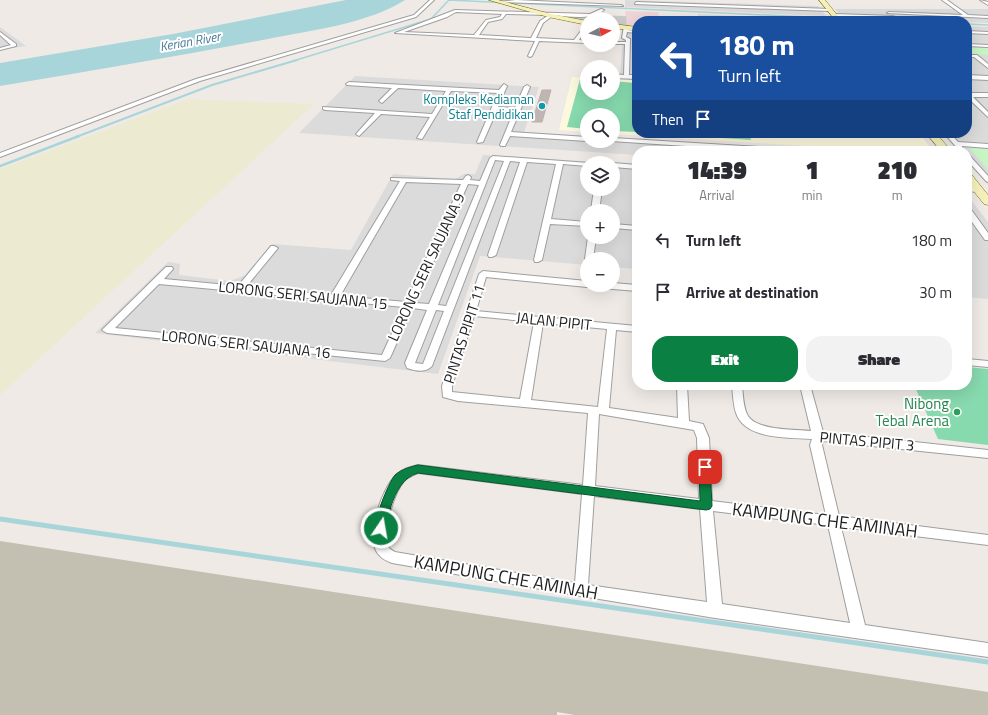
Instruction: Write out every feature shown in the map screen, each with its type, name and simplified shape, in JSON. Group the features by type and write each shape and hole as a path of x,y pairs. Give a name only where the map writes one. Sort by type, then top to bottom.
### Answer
{"street":[{"path":"0,154 198,80 381,28 415,16 432,0"},
{"path":"492,0 580,22"},
{"path":"822,0 835,16"},
{"path":"944,0 967,16"},
{"path":"982,0 988,4"},
{"path":"503,3 621,6"},
{"path":"523,8 533,3"},
{"path":"636,3 822,16"},
{"path":"580,41 395,32 446,16 455,11 590,15 596,14 602,10"},
{"path":"841,10 846,16"},
{"path":"921,10 926,15"},
{"path":"892,16 888,12 967,16"},
{"path":"476,36 487,21 501,18 506,13"},
{"path":"530,56 541,22 550,16"},
{"path":"972,16 988,18"},
{"path":"381,28 388,30"},
{"path":"620,28 632,31"},
{"path":"626,29 632,29"},
{"path":"626,29 624,38 628,39 626,76"},
{"path":"972,32 988,33"},
{"path":"0,33 14,45 0,49"},
{"path":"576,41 580,35"},
{"path":"620,43 628,43"},
{"path":"972,45 988,46"},
{"path":"972,56 988,67"},
{"path":"620,76 632,77"},
{"path":"972,77 988,78"},
{"path":"349,84 502,92"},
{"path":"480,142 504,86"},
{"path":"382,101 396,87"},
{"path":"503,145 527,87"},
{"path":"420,138 450,90"},
{"path":"972,95 988,95"},
{"path":"972,99 988,115"},
{"path":"325,108 434,116"},
{"path":"494,108 518,110"},
{"path":"359,134 380,112"},
{"path":"508,134 580,139"},
{"path":"935,138 942,146"},
{"path":"952,138 957,144 988,146"},
{"path":"620,140 711,146"},
{"path":"508,159 427,366 423,368 411,366 410,363 493,158 580,163"},
{"path":"492,255 524,160"},
{"path":"538,260 560,162"},
{"path":"972,162 988,180"},
{"path":"620,166 632,167"},
{"path":"393,179 467,180 482,183"},
{"path":"334,298 404,180"},
{"name":"LORONG SERI SAUJANA 9","path":"385,358 467,180"},
{"path":"972,182 988,202"},
{"path":"972,189 978,190"},
{"path":"972,217 988,238"},
{"path":"547,221 580,223"},
{"path":"620,227 632,228"},
{"path":"240,289 274,248"},
{"path":"157,281 169,269"},
{"name":"PINTAS PIPIT 11","path":"526,403 458,397 447,394 446,386 472,313 483,274 580,283"},
{"name":"LORONG SERI SAUJANA 15","path":"157,281 450,309"},
{"name":"LORONG SERI SAUJANA 16","path":"157,281 106,330 385,358"},
{"path":"620,287 632,288"},
{"name":"JALAN PIPIT","path":"472,313 632,329"},
{"path":"539,320 526,403 598,411 684,423 699,427 702,433 706,506 715,611"},
{"path":"581,590 587,490 612,327"},
{"path":"972,362 988,364"},
{"path":"682,390 684,423"},
{"name":"PINTAS PIPIT 3","path":"737,390 742,416 748,425 762,430 988,454"},
{"path":"806,390 818,436 816,445 859,632"},
{"name":"KAMPUNG CHE AMINAH","path":"988,540 418,469 408,471 399,479 386,506 379,539 382,550 392,557 581,590 715,611 988,650"}],"shaded area":[{"path":"625,0 818,6 826,16 625,7"},
{"path":"835,9 988,9 988,23 972,22 972,16 842,16"},
{"path":"625,11 658,12 659,16 632,16 632,26 627,26"},
{"path":"698,14 740,16 698,16"},
{"path":"578,15 580,15 580,20 574,19"},
{"path":"620,16 626,16 627,26 620,25"},
{"path":"972,26 988,27 988,185 972,166 972,146 956,146 948,138 972,138"},
{"path":"0,27 26,46 0,50"},
{"path":"623,30 632,31 632,79 620,78"},
{"path":"355,76 539,87 524,132 580,136 580,148 620,148 620,138 747,146 632,146 632,155 299,133"},
{"path":"572,77 580,78 580,100 620,100 620,79 632,80 632,135 620,134 620,108 580,108 580,132 559,130"},
{"path":"677,138 923,138 929,146 806,146"},
{"path":"483,155 580,161 580,196 620,196 620,164 632,165 632,269 620,268 620,252 580,252 580,264 480,256 438,374 95,333 168,262 180,264 179,275 230,281 246,275 272,244 351,250 393,174 455,179 464,174 475,174"},
{"path":"972,201 988,222 988,299 972,297"},
{"path":"0,541 988,692 988,715 575,715 557,712 557,715 0,715"}],"green space":[{"path":"972,46 988,47 988,55 972,54"},
{"path":"580,79 580,100 620,100 620,82 632,83 632,132 620,131 620,108 580,108 580,128 567,127"},
{"path":"188,99 314,104 0,395 0,169"},
{"path":"722,138 750,138 751,140"},
{"path":"972,148 988,149 988,170 972,151"},
{"name":"Nibong Tebal Arena","path":"972,367 988,369 988,445 938,439 916,390 972,390"}],"water":[{"name":"Kerian River","path":"346,0 405,0 374,15 357,21 321,29 0,86 0,63 173,34"}],"building":[{"name":"Kompleks Kediaman Staf Pendidikan","path":"542,90 551,90 542,122 532,122"}],"waterway":[{"path":"293,61 431,19 449,0 786,16"},
{"path":"972,24 988,25"},
{"path":"76,137 212,85 297,60"},
{"path":"0,166 79,136"},
{"path":"0,519 988,662"}],"place":[{"name":"Kompleks Kediaman Staf Pendidikan","path":"542,106"},
{"name":"Nibong Tebal Arena","path":"957,412"}],"route":[{"path":"381,528 386,506 399,479 408,471 418,469 706,506 705,467"}]}
